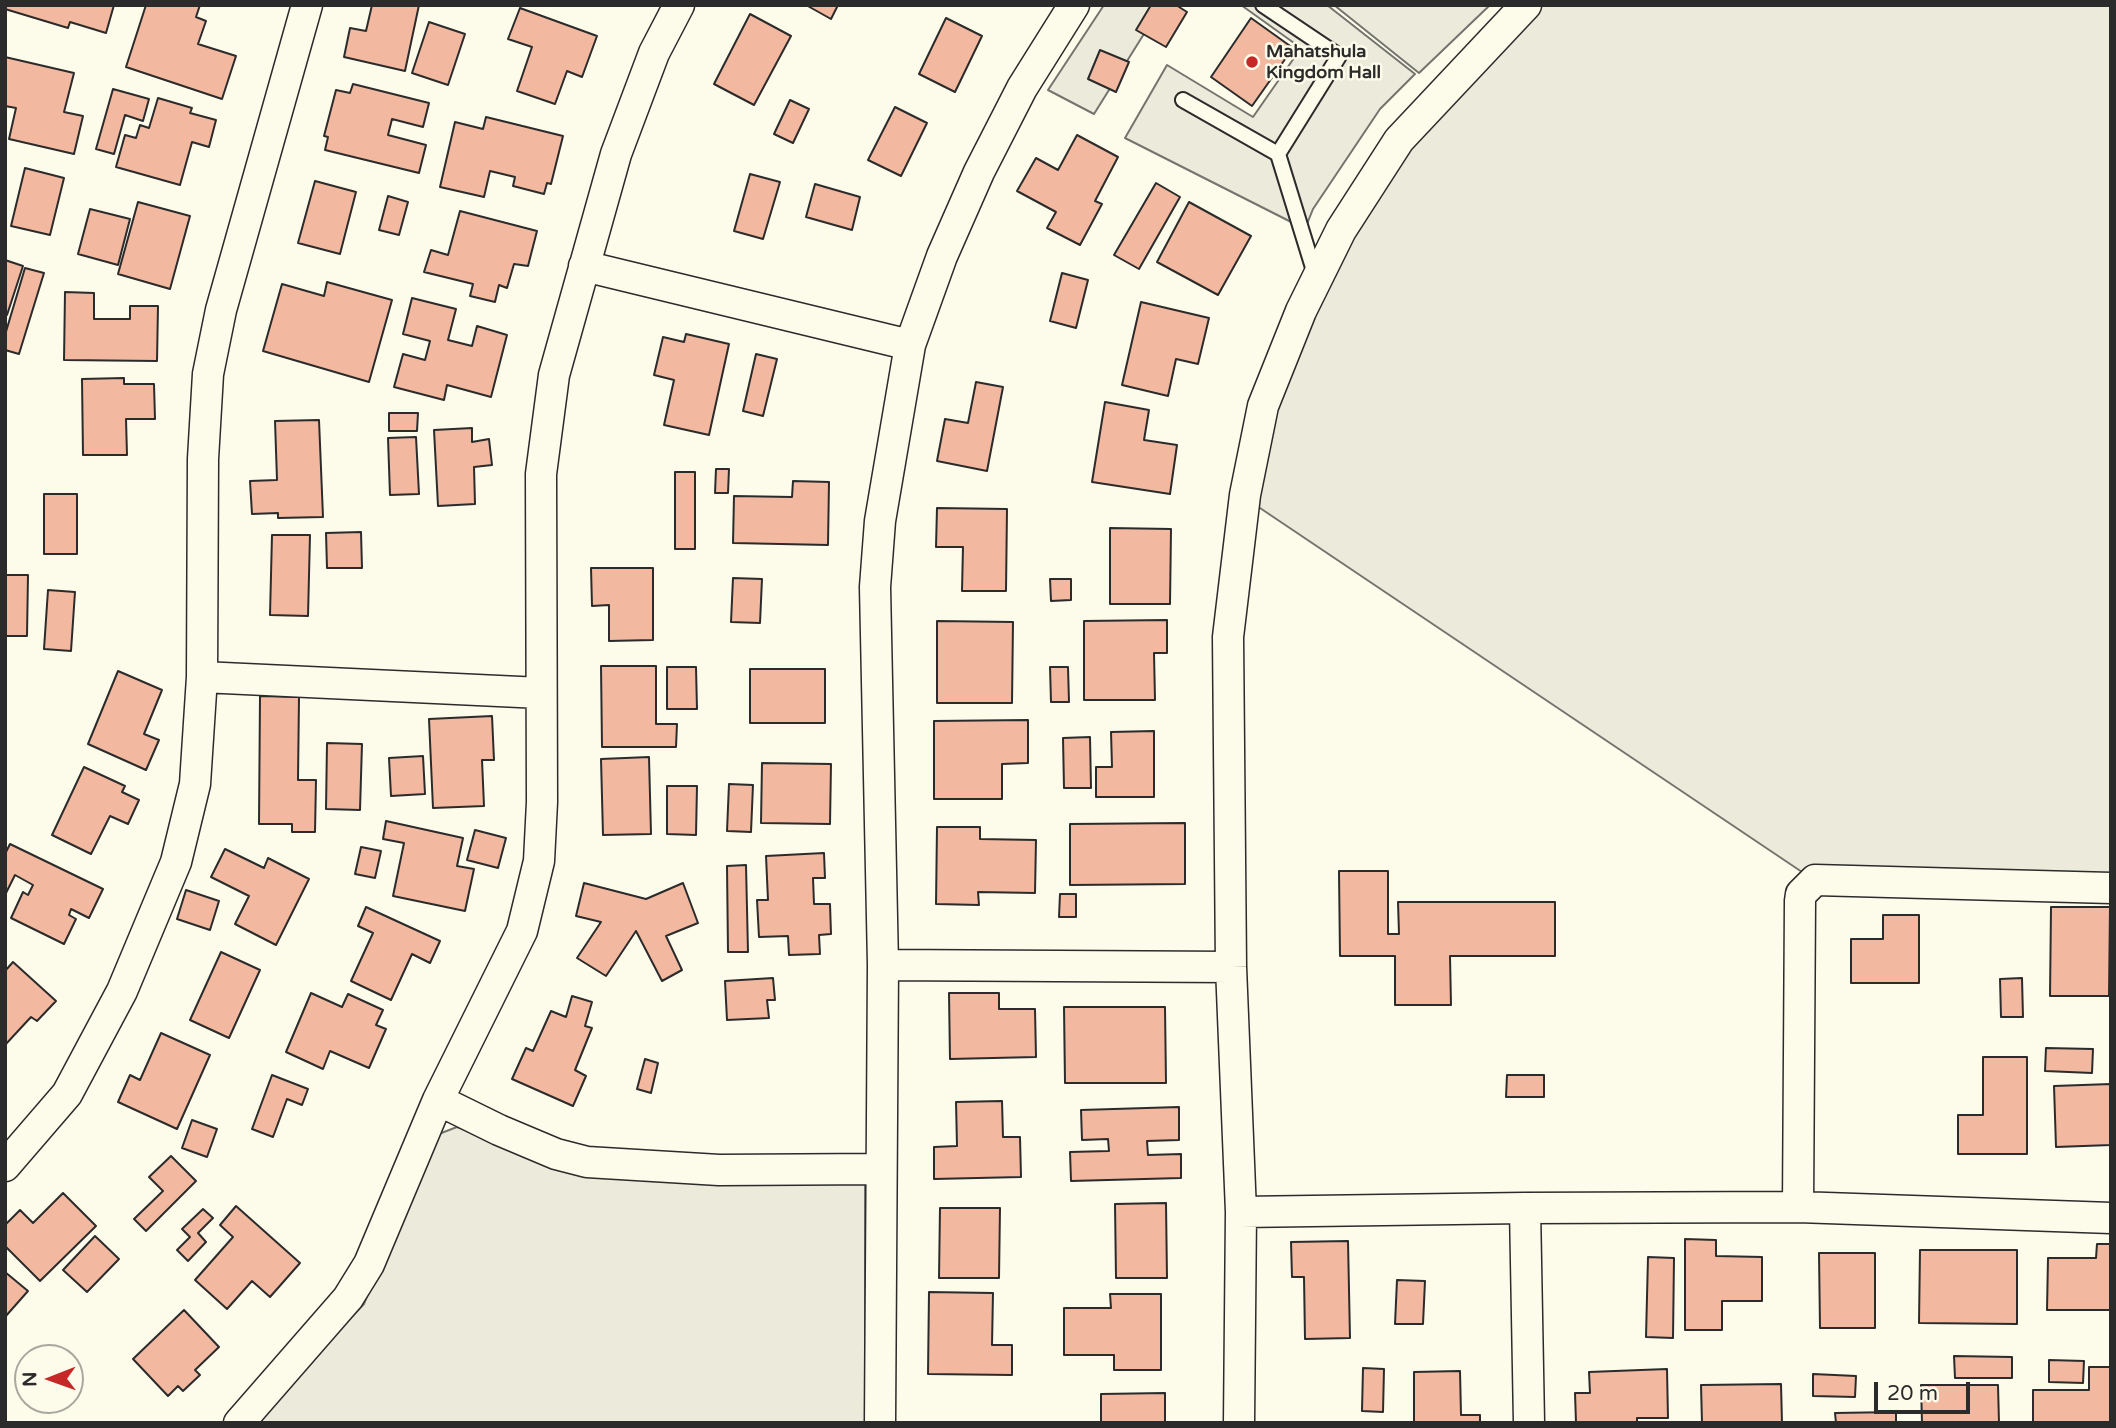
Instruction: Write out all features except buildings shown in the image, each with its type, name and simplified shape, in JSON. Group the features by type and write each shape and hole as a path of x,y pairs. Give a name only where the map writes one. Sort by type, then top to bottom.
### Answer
{"street":[{"path":"5,1166 67,1094 122,991 176,862 195,784 202,677 203,458 208,374 221,310 307,5"},
{"path":"239,1423 348,1298 369,1264 438,1100 525,919 539,861 541,474 554,375 621,142 654,53 679,5"},
{"path":"880,1423 883,965 875,587 880,521 910,345 942,256 979,172 1022,88 1074,5"},
{"path":"1239,1423 1241,1212 1231,967 1228,637 1245,495 1263,406 1341,230 1399,140 1526,5"},
{"path":"584,265 910,345"},
{"path":"202,677 541,693"},
{"path":"1798,1207 1800,901 1807,887 1815,880 2111,888"},
{"path":"883,965 1231,967"},
{"path":"438,1100 499,1130 587,1162 719,1170 880,1169"},
{"path":"1241,1212 1798,1207 2111,1218"},
{"path":"1525,1208 1529,1423"}],"lane":[{"path":"1263,5 1339,56 1278,154"},
{"path":"1183,100 1278,154 1317,279"}],"shaded area":[{"path":"1104,5 1162,5 1094,114 1048,90"},
{"path":"1241,5 1327,5 1415,74 1380,109 1313,209 1305,229 1125,138 1167,65 1253,117 1301,48"},
{"path":"1334,5 1490,5 1419,73"},
{"path":"1541,5 2111,5 2111,879 1802,872 1254,504 1272,412 1352,231 1410,146"},
{"path":"457,1127 583,1173 865,1183 865,1423 250,1423 364,1304 431,1137"}],"place":[{"name":"Mahatshula Kingdom Hall","path":"1252,62"}]}
